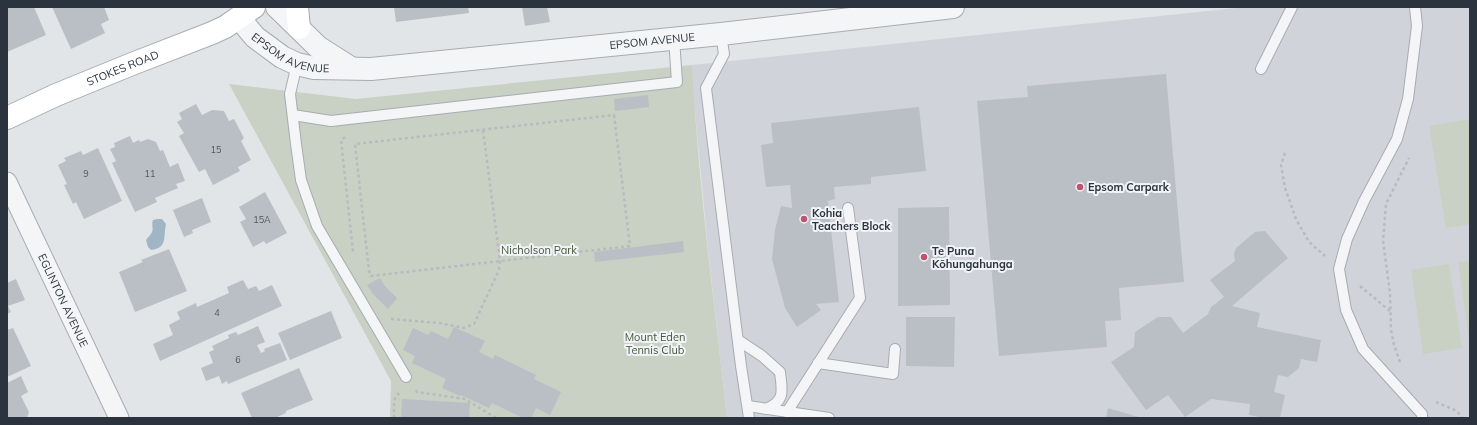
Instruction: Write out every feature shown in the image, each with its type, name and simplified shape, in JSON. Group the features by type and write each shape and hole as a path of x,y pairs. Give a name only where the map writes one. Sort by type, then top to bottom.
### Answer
{"main road":[{"path":"297,7 299,28"},
{"name":"STOKES ROAD","path":"7,118 56,95 212,33 225,27 246,13"}],"street":[{"name":"EPSOM AVENUE","path":"277,7 318,47 351,68"},
{"name":"EPSOM AVENUE","path":"246,13 255,37 282,57 297,64 314,68 371,69 721,34 878,11 953,7"},
{"name":"EGLINTON AVENUE","path":"7,182 119,418"}],"lane":[{"path":"1261,69 1292,7"},
{"path":"1415,7 1417,26 1408,99 1397,139 1364,201 1347,239 1339,269 1346,310 1363,349 1422,414 1422,418"},
{"path":"721,34 724,54 706,88 738,340 750,418"},
{"path":"293,115 331,121 677,82 674,38"},
{"path":"297,64 290,94 301,180 317,226 406,377"},
{"path":"787,412 860,298 848,208"},
{"path":"738,340 762,356 780,372 783,392 776,405 766,409"},
{"path":"818,362 893,374 895,349"},
{"path":"748,406 829,418"}],"path":[{"path":"367,281 372,276 630,246 614,115 355,144 369,271 372,276"},
{"path":"391,319 439,323 464,328 474,324 499,270 500,261 483,130"},
{"path":"346,136 341,140 354,256"},
{"path":"1285,153 1281,165 1285,188 1296,219 1309,242 1390,312"},
{"path":"1403,367 1394,345 1390,312 1390,293 1383,241 1386,204 1410,154"},
{"path":"394,418 394,400 404,388 406,377"},
{"path":"406,377 417,392 466,399 496,418"},
{"path":"1435,401 1457,411 1462,418"}],"shaded area":[{"path":"1246,7 1470,7 1470,418 727,418 708,249 694,102 692,65"}],"green space":[{"name":"Nicholson Park","path":"692,65 702,198 727,418 390,418 391,381 229,84 356,99"},
{"path":"1470,119 1470,224 1446,228 1429,126"},
{"path":"1470,261 1470,347 1458,262"},
{"path":"1449,264 1462,348 1423,354 1411,270"}],"water":[{"path":"162,219 166,224 164,241 160,247 151,250 148,247 146,240 153,231 153,220"}],"building":[{"path":"7,7 34,7 46,35 7,52"},
{"path":"52,7 104,7 109,20 101,24 105,33 71,49"},
{"path":"394,7 468,7 469,13 396,22"},
{"path":"522,7 547,7 550,22 525,26"},
{"name":"Epsom Carpark","path":"1166,74 1184,282 1119,288 1121,320 1105,321 1107,347 999,356 977,101 1028,97 1027,86"},
{"path":"648,95 649,107 615,111 614,99"},
{"path":"196,104 202,115 212,110 224,111 229,121 234,119 244,138 241,141 251,160 238,167 240,171 213,185 205,169 199,172 179,136 184,133 177,122 182,119 179,113"},
{"name":"Kohia Teachers Block","path":"919,107 926,171 871,177 871,184 834,187 835,199 828,201 839,302 816,304 821,310 797,327 785,308 772,259 775,230 781,206 792,208 790,185 766,187 761,145 773,143 771,123"},
{"path":"130,136 133,143 139,140 140,142 148,139 156,142 160,151 163,150 170,167 178,163 185,181 176,184 178,188 155,198 157,202 135,212 112,163 116,161 110,149 115,147 114,143"},
{"path":"98,148 122,201 84,219 76,202 73,204 64,185 67,184 58,165 66,161 64,158 81,151 83,155"},
{"path":"265,192 287,233 266,244 264,241 253,247 240,222 246,219 239,207"},
{"path":"202,198 211,222 192,230 193,233 184,237 173,210"},
{"name":"Te Puna Kōhungahunga","path":"949,207 950,305 898,306 898,208"},
{"path":"1265,231 1288,258 1232,306 1260,313 1257,327 1321,340 1317,362 1301,359 1299,368 1288,377 1278,375 1274,392 1285,395 1280,418 1264,418 1249,415 1250,404 1211,399 1185,417 1168,395 1146,410 1111,362 1134,347 1135,332 1158,317 1171,317 1183,333 1208,314 1211,307 1224,297 1210,280 1235,261 1234,254 1236,248 1255,232"},
{"path":"683,241 684,252 595,262 594,252"},
{"path":"169,249 187,291 135,312 119,272 143,262 141,260"},
{"path":"380,278 384,285 397,298 388,309 373,294 367,285"},
{"path":"16,279 25,300 8,306 11,312 7,314 7,283"},
{"path":"243,280 248,289 256,286 259,291 272,285 282,306 160,361 153,344 173,335 169,325 180,319 177,312 196,303 197,307 229,293 227,287"},
{"path":"331,311 342,338 290,360 278,333"},
{"path":"906,317 955,317 954,367 906,366"},
{"path":"258,326 265,342 257,345 261,353 265,351 264,349 280,343 287,360 228,384 227,381 222,384 219,376 206,381 201,368 213,363 209,352 214,350 212,346 229,338 228,335 236,332 238,335"},
{"path":"454,327 485,341 479,352 493,359 495,355 536,375 534,379 561,392 550,415 536,408 531,418 523,418 492,403 489,408 461,395 460,396 442,388 446,379 412,363 415,356 403,350 413,328 428,335 431,331 448,339"},
{"path":"13,328 31,366 7,377 7,330"},
{"path":"299,368 313,400 286,411 286,413 275,418 252,418 241,393"},
{"path":"21,376 28,392 21,396 29,412 27,418 7,418 7,383"},
{"path":"402,399 470,403 469,418 401,418"},
{"path":"1108,408 1142,418 1106,418"}],"place":[{"name":"Epsom Carpark","path":"1080,187"},
{"name":"Kohia Teachers Block","path":"804,219"},
{"name":"Te Puna Kōhungahunga","path":"924,257"}],"park label":[{"name":"Mount Eden Tennis Club","path":"655,343"}]}
